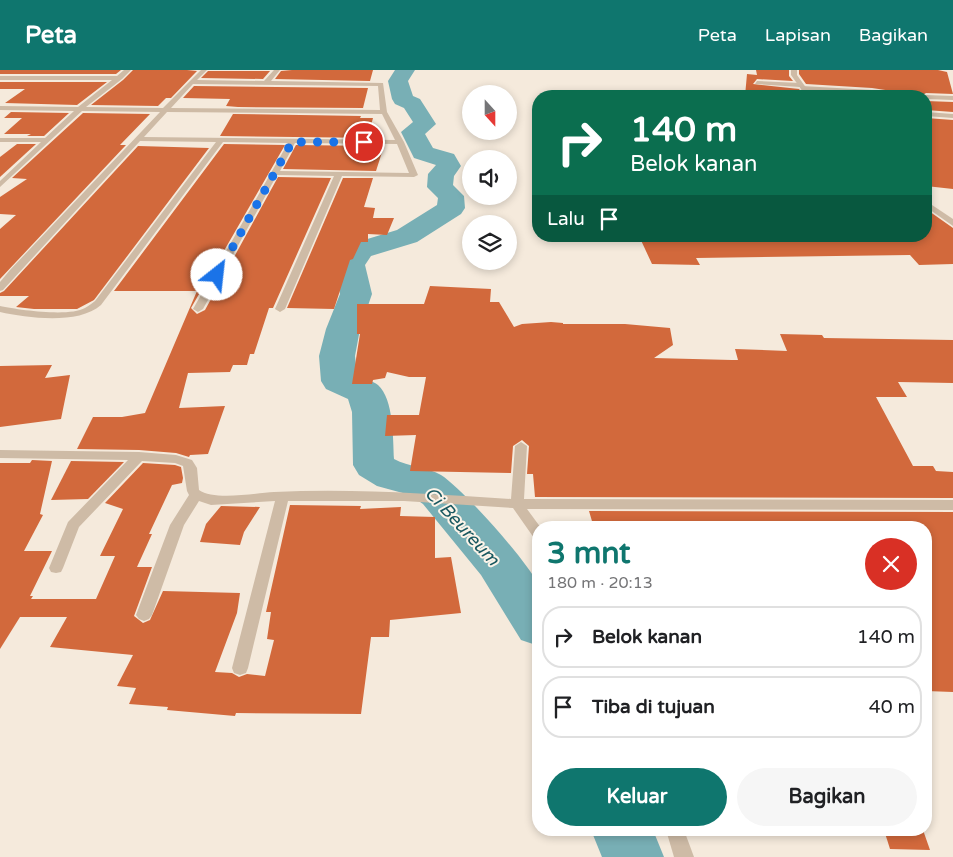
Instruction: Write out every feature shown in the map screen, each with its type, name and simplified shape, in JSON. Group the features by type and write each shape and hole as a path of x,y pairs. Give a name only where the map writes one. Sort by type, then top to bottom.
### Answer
{"street":[{"path":"39,78 48,70"},
{"path":"0,185 15,173 46,140 81,108 128,70"},
{"path":"0,288 164,109 204,70"},
{"path":"266,83 277,70"},
{"path":"794,70 794,75 804,90"},
{"path":"0,78 120,78"},
{"path":"192,82 382,84 384,112 400,142 414,175 274,173"},
{"path":"757,83 848,90"},
{"path":"932,97 953,98"},
{"path":"0,108 384,112"},
{"path":"932,114 953,116"},
{"path":"138,139 400,142"},
{"path":"0,140 46,140"},
{"path":"0,309 12,312 66,313 89,310 98,303 220,141"},
{"path":"198,310 292,142"},
{"path":"0,173 15,173"},
{"path":"280,309 339,174"},
{"path":"932,207 953,223"},
{"path":"521,446 517,504 532,525"},
{"path":"0,454 63,453 176,459 188,464 193,473 192,487 196,495 211,500 283,496 404,498 517,504 953,506"},
{"path":"56,568 73,525 139,456"},
{"path":"144,615 177,525 196,495"},
{"path":"240,668 283,496"},
{"path":"677,836 684,857"}],"building":[{"path":"0,70 121,70 116,74 0,74"},
{"path":"133,70 197,71 171,98 166,98 158,106 91,105"},
{"path":"373,70 370,81 275,79 281,71"},
{"path":"756,70 789,70 789,76 793,81 757,79 753,84 800,90 746,90 747,74 757,75"},
{"path":"799,70 938,70 947,72 953,94 932,93 932,90 885,90 806,84 799,74"},
{"path":"208,71 270,71 263,79 201,78"},
{"path":"0,82 107,82 77,105 5,103 25,89 0,89"},
{"path":"194,86 368,88 363,108 238,107 226,106 230,99 183,98"},
{"path":"932,101 953,102 953,112 932,110"},
{"path":"11,112 69,113 44,136 27,136 31,134 4,134 22,118 4,118"},
{"path":"83,113 150,114 120,145 126,145 0,279 0,229 16,215 0,214 0,197 27,179 12,178"},
{"path":"233,114 361,116 360,118 373,118 370,129 379,129 377,138 220,136"},
{"path":"932,118 953,120 953,189 932,187"},
{"path":"17,144 36,144 0,177 0,157"},
{"path":"224,144 285,145 191,308 197,314 205,310 278,177 331,178 273,308 269,308 254,354 250,354 247,365 233,365 230,372 188,373 179,408 225,406 208,454 190,455 189,457 176,453 139,450 77,449 93,417 122,417 145,413 197,291 114,291"},
{"path":"296,145 384,146 376,171 283,169"},
{"path":"138,146 209,148 94,300 77,309 34,309 16,307 29,296 0,296 0,293 4,291"},
{"path":"343,178 373,178 364,207 375,208 373,218 394,218 387,235 368,234 368,242 361,242 353,259 350,260 334,309 287,308"},
{"path":"932,213 953,228 953,264 919,265 910,255 696,258 700,265 652,264 642,242 932,242"},
{"path":"430,286 491,289 490,302 499,302 514,327 522,324 551,322 563,324 625,324 670,328 673,345 654,358 738,360 735,349 787,351 780,334 822,335 824,338 953,340 953,383 898,382 907,397 876,397 913,466 933,466 936,471 953,472 953,498 535,497 533,474 527,474 529,446 522,440 513,446 511,473 410,471 416,435 385,436 387,415 419,415 426,377 409,377 387,372 385,378 373,380 372,384 352,384 360,334 357,334 357,304 424,304"},
{"path":"52,365 45,378 70,375 61,419 0,427 0,366"},
{"path":"32,460 52,461 40,514 43,515 24,551 52,551 30,596 33,596 31,599 96,599 115,556 100,556 123,509 105,503 143,463 181,467 182,483 172,485 149,534 152,534 137,567 152,567 134,616 143,623 150,620 163,591 240,593 237,613 215,672 232,673 239,677 247,674 265,676 274,640 267,639 271,612 266,612 290,505 361,506 360,509 401,507 400,516 435,517 435,558 451,557 461,613 390,620 389,637 371,637 361,714 236,713 235,716 167,710 168,707 129,704 136,688 117,686 133,655 50,647 67,617 20,617 0,649 0,463 30,463"},
{"path":"71,461 124,462 88,499 51,500"},
{"path":"221,506 260,507 244,532 240,545 200,542 206,524"},
{"path":"589,511 953,512 953,692 932,691 932,521 592,521"},
{"path":"886,836 925,836 930,850 890,849"}],"waterway":[{"name":"Ci Beureum","path":"405,70 398,81 403,99 412,104 425,124 413,132 423,153 445,159 449,166 441,174 440,187 451,196 451,208 407,236 361,250 350,265 356,294 343,329 337,356 339,381 365,393 371,412 374,465 392,476 424,484 438,494 498,563 532,615"},
{"name":"Ci Beureum","path":"624,836 633,857"}],"route":[{"path":"217,275 292,142 364,142"}]}
